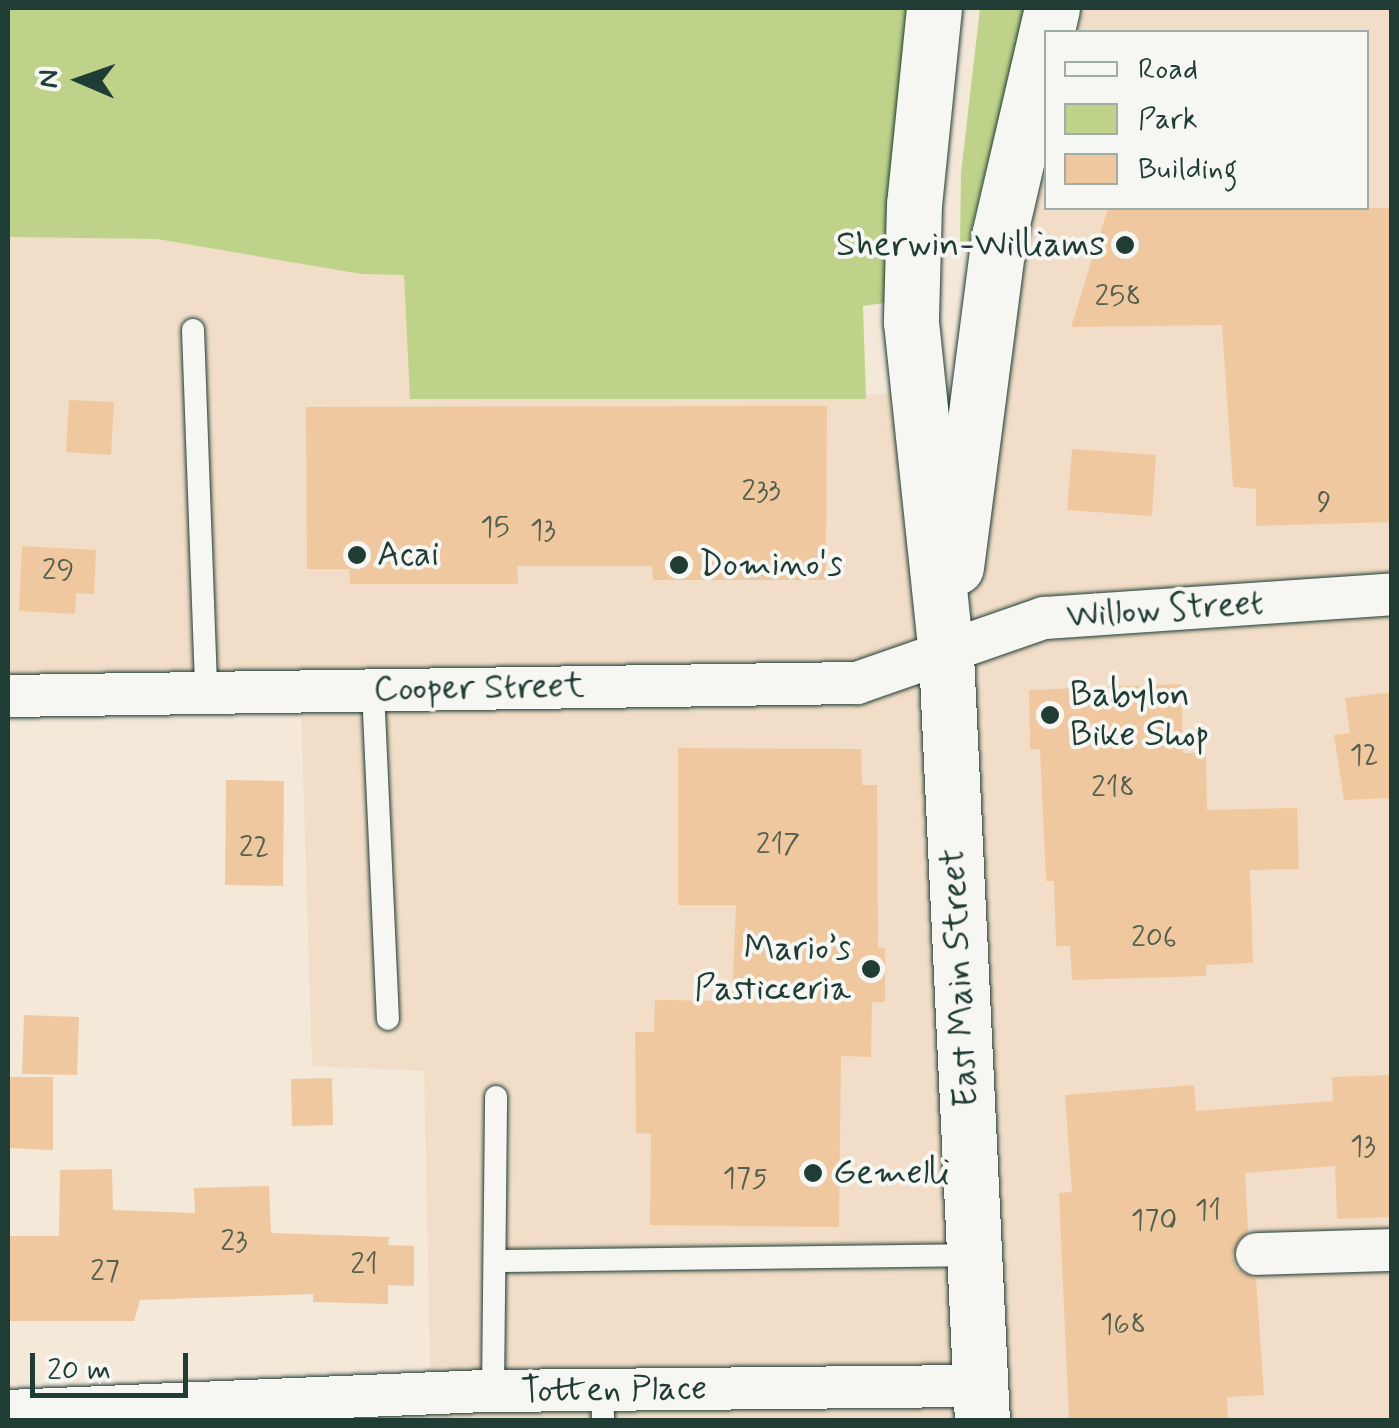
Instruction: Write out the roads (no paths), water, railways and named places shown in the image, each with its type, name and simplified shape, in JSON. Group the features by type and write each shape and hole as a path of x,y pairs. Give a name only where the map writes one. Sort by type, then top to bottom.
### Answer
{"main road":[{"name":"East Main Street","path":"934,8 914,204 911,322 946,655 981,1403"},
{"name":"East Main Street","path":"946,655 1000,236 1044,38"}],"street":[{"name":"Willow Street","path":"946,655 1044,618 1392,594"},
{"name":"Cooper Street","path":"8,696 857,683 946,655"},
{"path":"1256,1254 1392,1250"},
{"name":"Totten Place","path":"8,1411 111,1414 493,1391 602,1405 981,1403"}],"lane":[{"path":"193,330 206,693"},
{"path":"373,690 388,1019"},
{"path":"493,1391 496,1097"},
{"path":"495,1261 972,1255"}],"place":[{"name":"Sherwin-Williams","path":"1125,245"},
{"name":"Acai","path":"357,555"},
{"name":"Domino's","path":"679,565"},
{"name":"Babylon Bike Shop","path":"1050,715"},
{"name":"Mario’s Pasticceria","path":"871,969"},
{"name":"Gemelli","path":"813,1173"}]}
